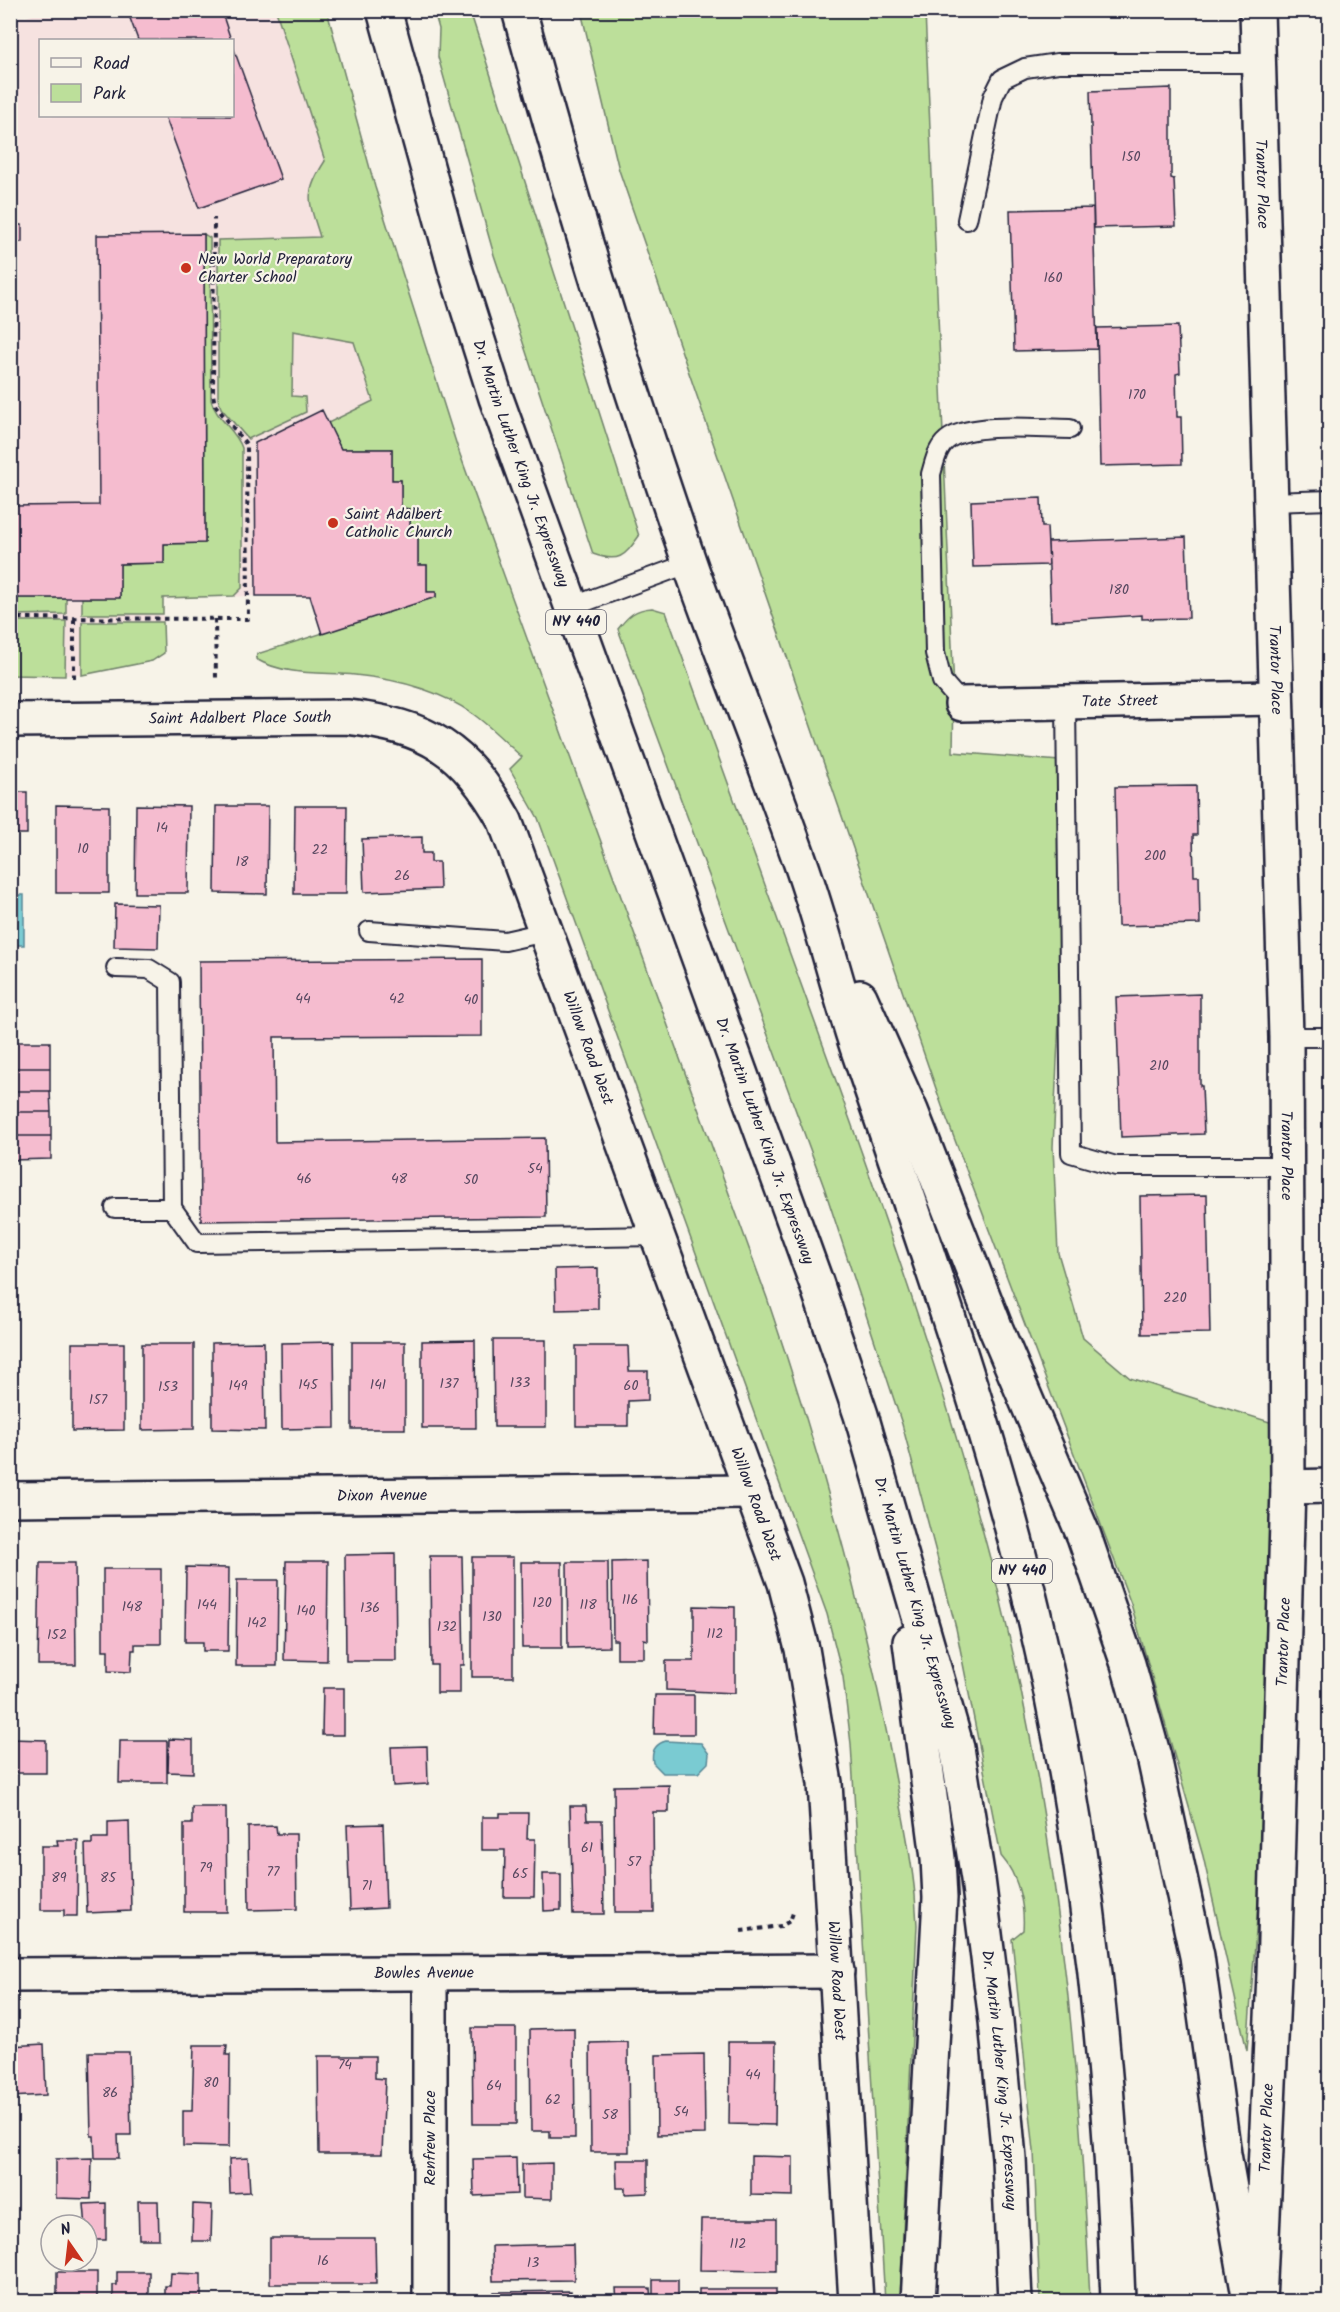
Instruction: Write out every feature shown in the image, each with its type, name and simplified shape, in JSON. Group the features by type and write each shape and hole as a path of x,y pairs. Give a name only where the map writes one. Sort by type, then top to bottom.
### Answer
{"main road":[{"name":"Dr. Martin Luther King Jr. Expressway","path":"384,10 443,225 496,398 796,1225 861,1415 957,1748 978,1879 996,2021 1010,2158 1015,2301"},
{"name":"NY 440","path":"519,10 595,277 690,563 802,866 856,1046 961,1349 1036,1623 1063,1748 1085,1887 1101,2011 1114,2164 1118,2301"},
{"name":"Trantor Place","path":"1257,10 1286,1037 1288,1486 1274,1974 1259,2301"},
{"name":"Tate Street","path":"962,704 1276,698"},
{"name":"Saint Adalbert Place South","path":"10,720 347,717 381,721 410,729 436,741 460,759"},
{"name":"Willow Road West","path":"460,759 490,794 505,821 785,1583 802,1649 825,1783 856,2301"},
{"path":"802,866 910,1111 1108,1601 1154,1756 1195,1944 1224,2154 1250,2301"},
{"path":"1288,1486 1329,1486"},
{"name":"Dixon Avenue","path":"10,1499 752,1492"},
{"path":"898,1542 938,1858 940,1898 918,2301"},
{"name":"Bowles Avenue","path":"10,1975 430,1975 837,1971"},
{"name":"Renfrew Place","path":"430,1975 430,2301"}],"lane":[{"path":"967,220 993,97 1002,79 1025,68 1058,63 1258,63"},
{"path":"962,704 942,681 935,653 931,474 938,451 950,438 975,430 1070,429"},
{"path":"1271,502 1329,500"},
{"path":"571,607 690,563"},
{"path":"1066,702 1071,1153 1116,1166 1287,1166"},
{"path":"369,931 505,941 545,932"},
{"path":"116,968 149,969 170,982 172,1208 197,1244 659,1236"},
{"path":"1286,1037 1329,1037"},
{"path":"115,1208 172,1208"}],"path":[{"path":"10,618 248,619 247,445 215,405 213,394 214,218"},
{"path":"74,618 74,678"},
{"path":"215,619 216,678"},
{"path":"741,1931 781,1926 790,1921 794,1911 794,1900"}],"shaded area":[{"name":"New World Preparatory Charter School","path":"32,10 276,11 396,375 370,388 374,401 328,423 255,443 256,596 163,598 164,653 160,657 82,675 11,675 10,16 32,15"}],"green space":[{"path":"276,11 327,11 375,187 458,449 767,1298 838,1529 881,1706 906,1830 915,1895 917,1925 900,2301 885,2301 851,1744 843,1677 827,1614 538,818 510,769 522,757 473,714 432,692 370,677 291,671 256,659 257,654 436,597 436,592 427,592 427,565 418,565 418,537 410,536 410,509 401,508 401,480 392,480 392,449 341,449 328,423 373,401 354,342 293,331 292,396 305,397 306,412 248,439 221,408 218,399 218,240 320,237 310,198 313,182 325,161"},
{"path":"434,11 470,11 639,536 625,553 615,558 593,554 494,255 438,57 439,29"},
{"path":"581,11 925,11 954,692 953,752 1071,762 1053,1147 1058,1253 1083,1338 1130,1378 1276,1424 1267,1784 1247,2051 1203,1856 1131,1604 942,1106 619,170"},
{"path":"204,234 210,238 211,400 217,413 242,448 242,588 234,596 163,598 163,614 82,614 82,598 120,597 120,564 164,563 164,544 205,543"},
{"path":"10,598 66,598 66,614 11,615"},
{"path":"652,608 666,612 858,1143 936,1371 981,1525 1019,1681 1047,1835 1058,1912 1075,2067 1090,2301 1040,2301 1034,2151 1012,1939 1023,1930 1023,1911 1019,1891 1012,1872 1001,1856 956,1628 902,1424 824,1187 618,629 632,614"},
{"path":"11,621 66,621 65,676 11,675"},
{"path":"82,622 163,622 164,653 152,661 82,675"}],"water":[{"path":"11,895 24,895 24,945 11,945"},
{"path":"666,1741 701,1743 709,1754 708,1763 698,1773 663,1773 653,1763 653,1755 657,1746"}],"building":[{"path":"127,10 221,10 231,39 138,39"},
{"path":"234,50 281,179 199,208 165,117 234,117"},
{"path":"1171,88 1171,178 1174,179 1176,226 1094,228 1090,91"},
{"path":"10,203 13,203 14,225 22,225 22,242 14,242 14,265 10,265"},
{"path":"1093,208 1097,349 1014,351 1010,210"},
{"path":"204,234 205,543 164,544 164,563 120,564 120,598 10,598 10,506 99,505 97,235"},
{"path":"1178,326 1180,373 1176,374 1177,417 1181,417 1182,464 1100,466 1097,328"},
{"name":"Saint Adalbert Catholic Church","path":"322,410 341,449 392,449 392,480 401,480 401,508 410,509 410,536 418,536 418,565 427,565 427,592 436,592 436,597 322,634 310,596 256,596 255,443"},
{"path":"1041,498 1042,527 1047,527 1049,565 973,567 971,501"},
{"path":"1186,537 1189,618 1142,619 1142,615 1051,621 1048,542"},
{"path":"1196,786 1197,835 1193,835 1194,876 1199,876 1200,924 1118,926 1115,787"},
{"path":"10,792 27,792 27,834 10,834"},
{"path":"56,805 109,806 109,893 56,893"},
{"path":"136,805 189,806 188,893 135,893"},
{"path":"216,806 268,806 267,894 215,893"},
{"path":"295,806 347,806 346,894 294,894"},
{"path":"422,837 422,853 431,853 431,862 439,862 440,889 364,892 362,839"},
{"path":"115,904 159,905 158,948 114,947"},
{"path":"482,959 482,1036 274,1037 275,1142 545,1138 546,1217 201,1221 199,961"},
{"path":"1200,994 1200,1086 1202,1086 1204,1134 1121,1137 1116,997"},
{"path":"10,1042 50,1042 50,1068 10,1068"},
{"path":"10,1068 50,1068 50,1091 10,1091"},
{"path":"10,1091 50,1091 51,1112 10,1112"},
{"path":"10,1112 51,1112 51,1136 10,1136"},
{"path":"10,1136 51,1136 51,1159 10,1160"},
{"path":"1207,1195 1210,1333 1142,1334 1140,1196"},
{"path":"598,1268 598,1309 556,1310 555,1269"},
{"path":"475,1340 476,1428 422,1428 422,1341"},
{"path":"493,1340 546,1340 546,1427 494,1427"},
{"path":"264,1342 265,1430 212,1429 212,1343"},
{"path":"334,1342 335,1428 282,1429 281,1343"},
{"path":"352,1342 405,1342 405,1429 352,1429"},
{"path":"72,1343 124,1343 124,1430 72,1431"},
{"path":"142,1344 194,1344 194,1429 142,1430"},
{"path":"576,1346 628,1346 629,1371 648,1371 648,1400 628,1401 628,1426 576,1426"},
{"path":"395,1554 396,1661 346,1661 345,1555"},
{"path":"430,1556 462,1556 464,1665 460,1665 460,1693 437,1693 437,1665 431,1665"},
{"path":"472,1557 513,1557 513,1677 472,1677"},
{"path":"286,1561 328,1561 327,1661 284,1660"},
{"path":"647,1561 648,1640 644,1639 644,1658 617,1658 617,1640 613,1640 612,1562"},
{"path":"521,1562 562,1562 562,1648 522,1648"},
{"path":"567,1562 608,1562 609,1647 568,1648"},
{"path":"40,1563 75,1563 76,1665 38,1665"},
{"path":"186,1567 229,1568 228,1651 203,1651 203,1642 185,1642"},
{"path":"103,1569 161,1569 161,1644 135,1644 135,1650 132,1650 131,1672 108,1671 108,1650 103,1650"},
{"path":"237,1580 278,1580 277,1666 236,1666"},
{"path":"694,1606 735,1607 735,1693 666,1690 666,1661 694,1661"},
{"path":"323,1688 344,1688 344,1735 322,1735"},
{"path":"655,1695 694,1695 694,1734 654,1734"},
{"path":"10,1739 46,1740 46,1773 10,1773"},
{"path":"169,1739 193,1740 193,1773 168,1772"},
{"path":"120,1741 167,1741 167,1783 119,1783"},
{"path":"427,1746 428,1784 393,1786 391,1747"},
{"path":"669,1785 669,1812 653,1812 654,1912 615,1912 614,1786"},
{"path":"570,1806 586,1806 587,1820 602,1820 604,1914 573,1914"},
{"path":"192,1807 226,1807 227,1912 184,1912 184,1824 192,1824"},
{"path":"500,1813 528,1813 527,1839 535,1839 534,1897 504,1897 505,1850 482,1850 482,1817 500,1817"},
{"path":"129,1821 131,1911 87,1913 85,1844 92,1844 92,1838 108,1838 108,1822"},
{"path":"383,1824 386,1908 350,1910 347,1825"},
{"path":"276,1826 277,1834 296,1834 297,1909 249,1910 248,1827"},
{"path":"57,1840 78,1840 77,1916 64,1916 64,1910 41,1910 41,1846 58,1846"},
{"path":"543,1874 561,1874 561,1910 544,1911"},
{"path":"472,2028 516,2028 516,2124 473,2124"},
{"path":"574,2028 575,2138 550,2138 550,2131 531,2131 530,2029"},
{"path":"628,2042 629,2152 591,2152 590,2043"},
{"path":"728,2042 776,2042 775,2125 729,2124 730,2056 728,2056"},
{"path":"44,2044 46,2095 10,2097 10,2046"},
{"path":"194,2045 227,2045 226,2055 230,2055 229,2147 183,2146 183,2111 192,2111"},
{"path":"89,2052 129,2052 131,2135 118,2135 119,2158 95,2158 94,2136 91,2136"},
{"path":"704,2054 705,2134 657,2135 656,2055"},
{"path":"318,2056 375,2056 375,2078 385,2079 382,2154 319,2154"},
{"path":"751,2156 793,2157 793,2196 751,2195"},
{"path":"92,2158 91,2199 56,2198 56,2159"},
{"path":"248,2158 250,2192 230,2193 229,2159"},
{"path":"516,2158 517,2194 474,2196 473,2159"},
{"path":"616,2160 648,2160 648,2193 625,2194 625,2188 617,2188"},
{"path":"552,2163 552,2199 522,2198 522,2164"},
{"path":"138,2201 158,2201 159,2239 139,2239"},
{"path":"106,2203 106,2240 99,2240 99,2213 85,2213 84,2204"},
{"path":"193,2204 212,2205 211,2241 192,2241"},
{"path":"701,2219 776,2219 776,2271 700,2270"},
{"path":"270,2238 375,2238 376,2284 270,2284"},
{"path":"573,2244 574,2280 493,2281 492,2246"},
{"path":"117,2272 149,2272 149,2302 113,2302 113,2285 117,2285"},
{"path":"57,2273 97,2273 97,2302 57,2302"},
{"path":"171,2273 201,2274 201,2302 165,2302 165,2286 170,2286"},
{"path":"653,2280 678,2280 678,2302 653,2302"},
{"path":"616,2288 650,2288 651,2302 617,2302"},
{"path":"699,2289 776,2289 776,2302 699,2302"},
{"path":"571,2291 571,2302 494,2302 494,2292"}],"place":[{"name":"New World Preparatory Charter School","path":"186,268"},
{"name":"Saint Adalbert Catholic Church","path":"333,523"}]}
